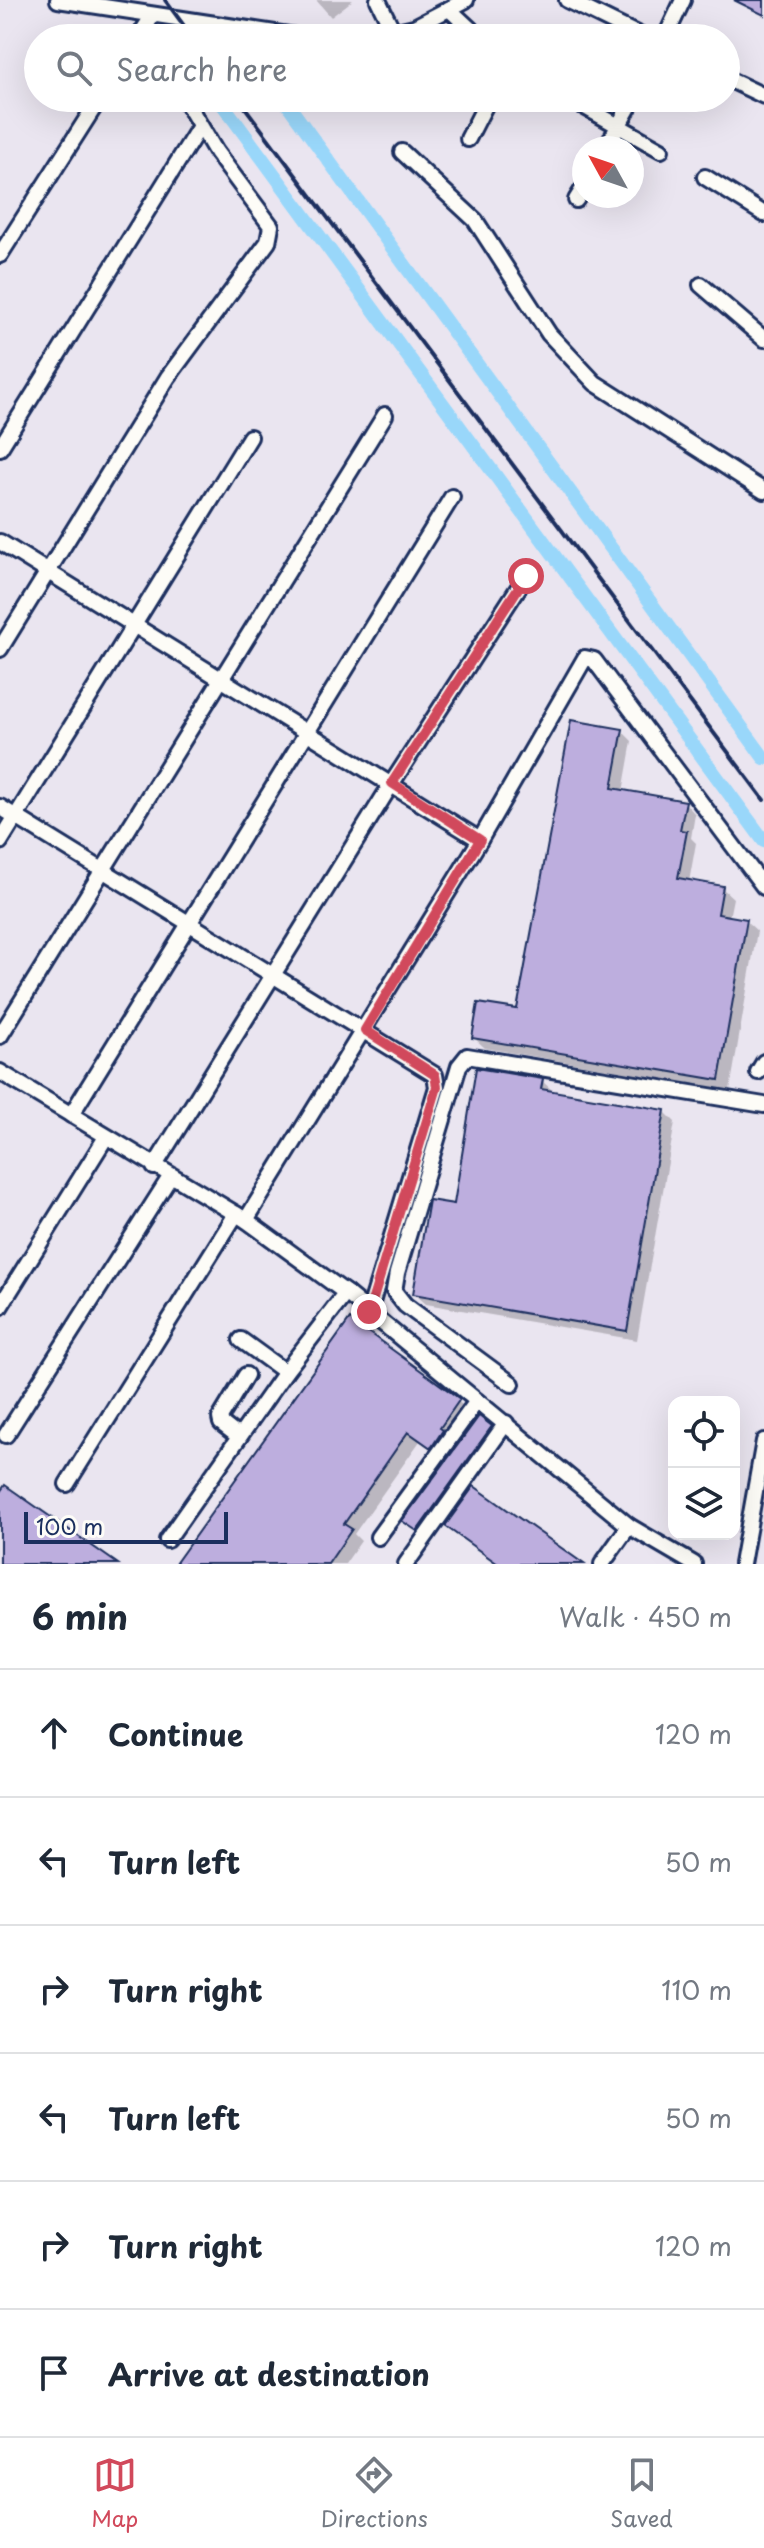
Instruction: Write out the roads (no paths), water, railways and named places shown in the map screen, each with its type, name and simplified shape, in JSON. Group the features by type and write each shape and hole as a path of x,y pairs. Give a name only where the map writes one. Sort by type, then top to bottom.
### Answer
{"street":[{"path":"58,0 212,24"},
{"path":"135,0 151,15 153,24"},
{"path":"378,0 390,24"},
{"path":"415,24 466,0"},
{"path":"567,0 616,24"},
{"path":"672,24 683,0"},
{"path":"449,9 465,24"},
{"path":"146,24 151,15"},
{"path":"740,85 764,96"},
{"path":"0,255 91,112"},
{"path":"0,649 168,377 268,242 271,226 200,126 194,112"},
{"path":"468,139 482,112"},
{"path":"596,112 661,150"},
{"path":"612,136 626,112"},
{"path":"0,448 200,126"},
{"path":"402,152 475,220 549,334 595,383 764,491"},
{"path":"705,177 764,214"},
{"path":"701,285 764,339"},
{"path":"0,1036 385,415"},
{"path":"0,842 250,437"},
{"path":"71,1115 452,497"},
{"path":"0,542 224,678 480,840"},
{"path":"154,1167 392,783 526,576"},
{"path":"67,1484 365,1030 585,658 594,660 764,887"},
{"path":"0,807 435,1075 437,1087 369,1312"},
{"path":"512,1384 405,1305 394,1291 459,1066 467,1056 764,1105"},
{"path":"0,1072 241,1217 346,1293 629,1526 694,1564"},
{"path":"0,1307 106,1137"},
{"path":"6,1435 170,1177"},
{"path":"167,1540 285,1372 346,1293"},
{"path":"241,1340 285,1372"},
{"path":"239,1437 221,1423 220,1418 246,1375"},
{"path":"378,1537 477,1401"},
{"path":"406,1564 506,1423"},
{"path":"742,1564 764,1441"},
{"path":"602,1564 629,1526"}],"waterway":[{"path":"228,112 764,841"},
{"path":"293,112 764,758"}],"railway":[{"path":"165,0 183,24"},
{"path":"248,112 764,800"}]}
